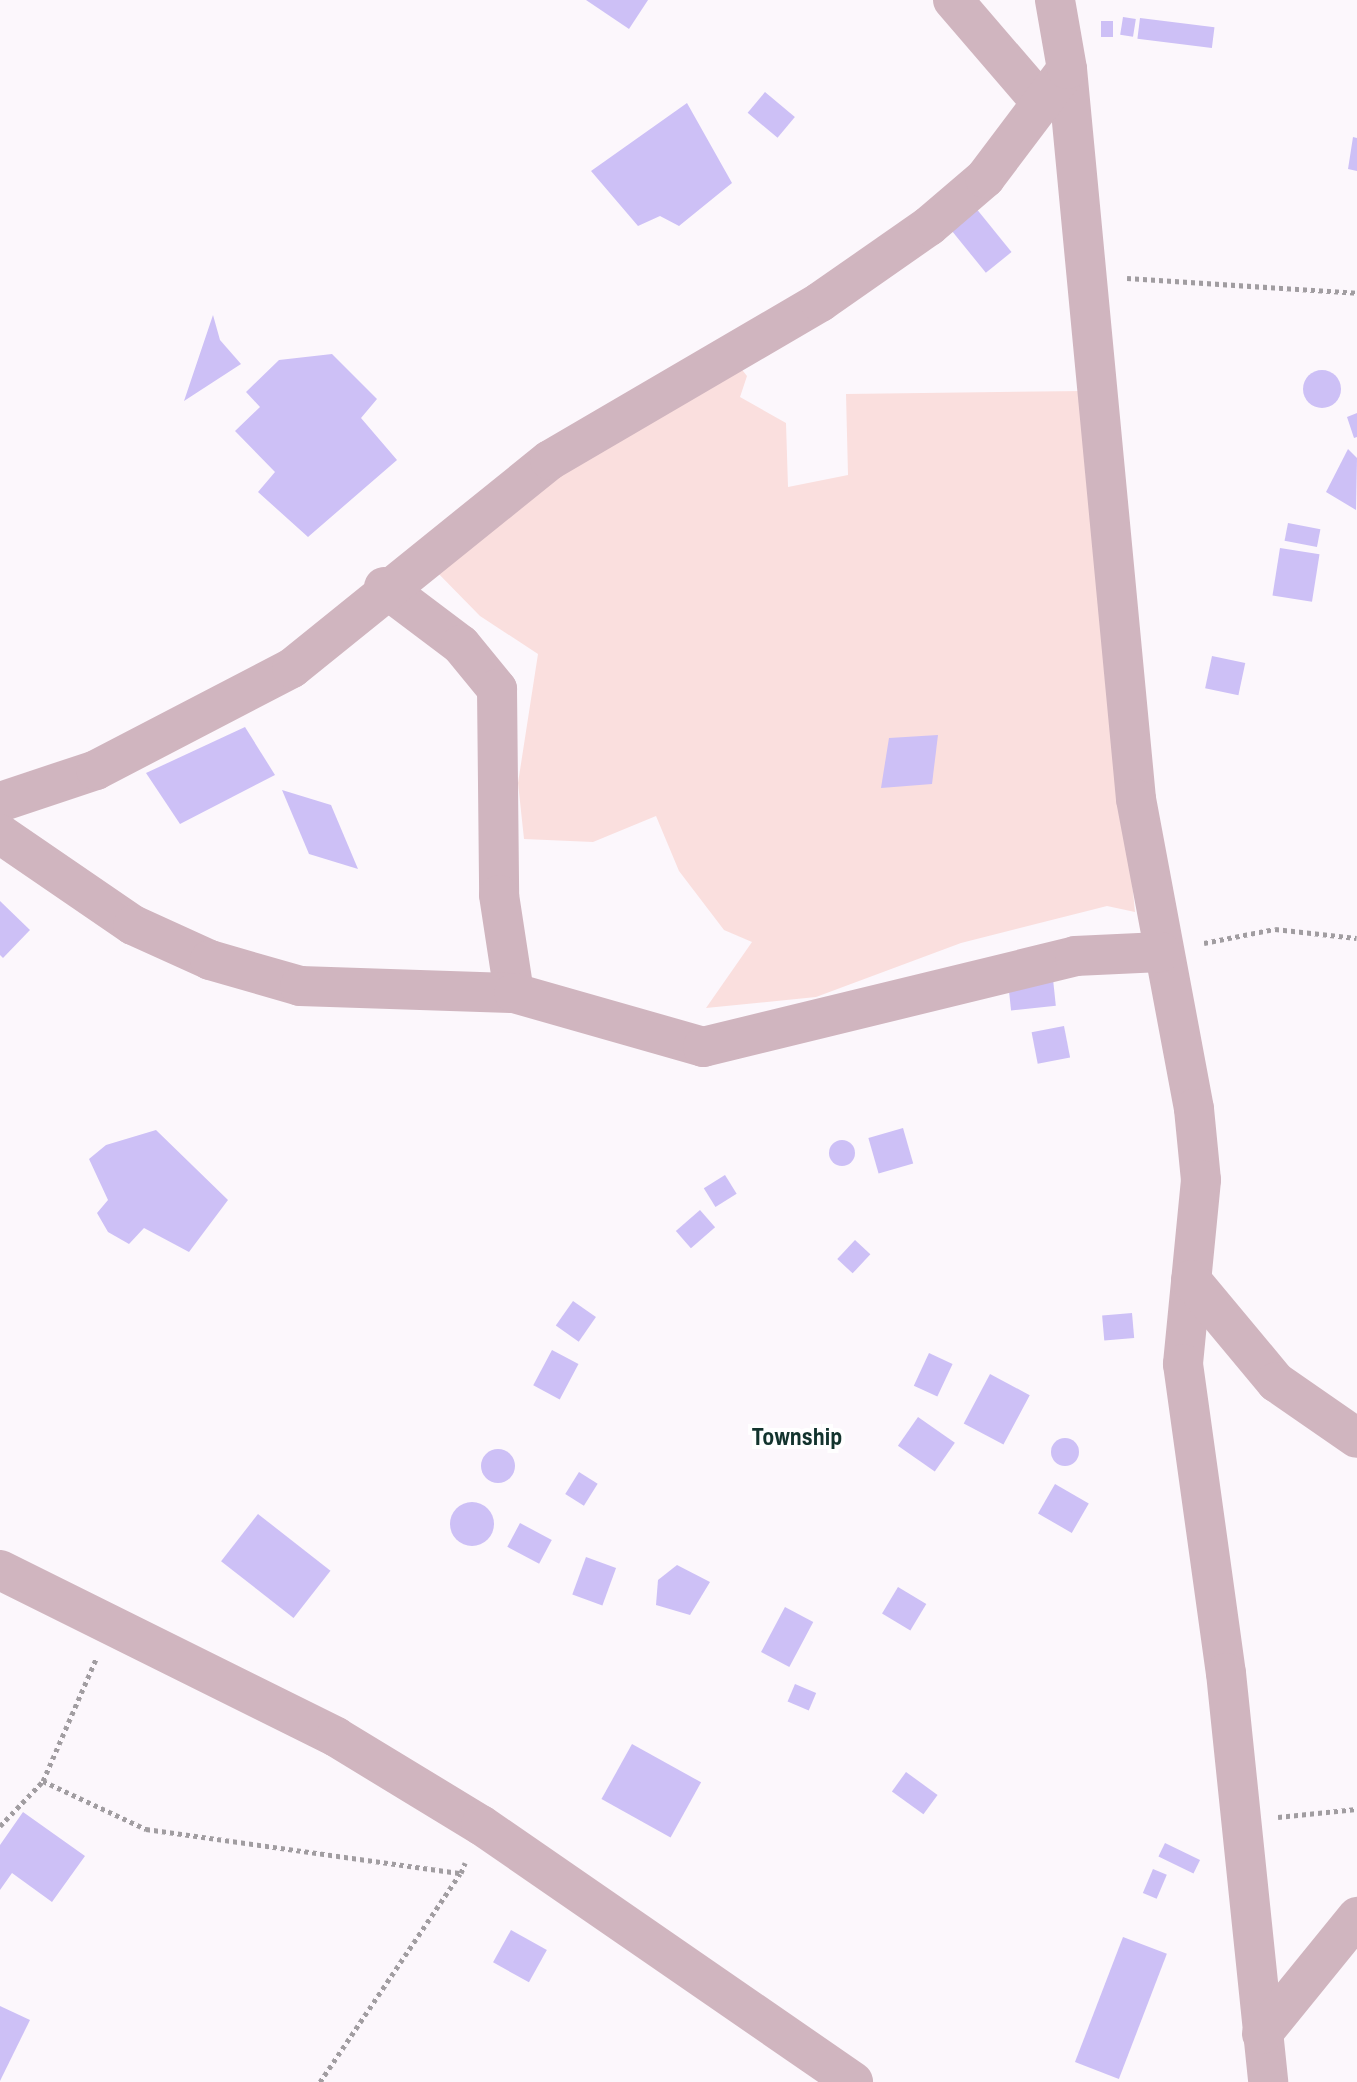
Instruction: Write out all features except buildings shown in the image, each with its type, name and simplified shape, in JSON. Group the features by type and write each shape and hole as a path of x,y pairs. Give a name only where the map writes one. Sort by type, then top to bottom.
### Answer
{"street":[{"path":"953,0 1040,101"},
{"path":"1055,0 1081,159 1086,274 1136,799 1161,952 1195,1123 1201,1180 1183,1364 1244,1821 1268,2082"},
{"path":"0,802 96,770 292,668 384,587 550,460 820,302 929,226 985,178 1067,69"},
{"path":"384,587 461,645 497,689 499,895 514,993"},
{"path":"0,834 133,925 210,960 300,986 514,993 703,1047 1075,956 1161,952"},
{"path":"1191,1280 1276,1382 1357,1438"},
{"path":"0,1570 110,1628 336,1737 481,1825 853,2082"},
{"path":"1262,2034 1355,1923"}],"path":[{"path":"1086,274 1357,293"},
{"path":"1161,952 1275,929 1357,938"},
{"path":"0,1826 43,1781 110,1628"},
{"path":"43,1781 146,1829 461,1873"},
{"path":"1244,1821 1357,1809"},
{"path":"320,2082 461,1873 481,1825"}],"shaded area":[{"path":"724,347 747,376 740,397 786,423 788,487 848,475 846,394 1084,391 1135,912 1107,906 961,943 816,997 706,1008 752,942 724,930 679,871 656,816 593,842 524,839 518,783 538,654 480,616 431,566"}],"district":[{"name":"Township","path":"797,1437"}]}
